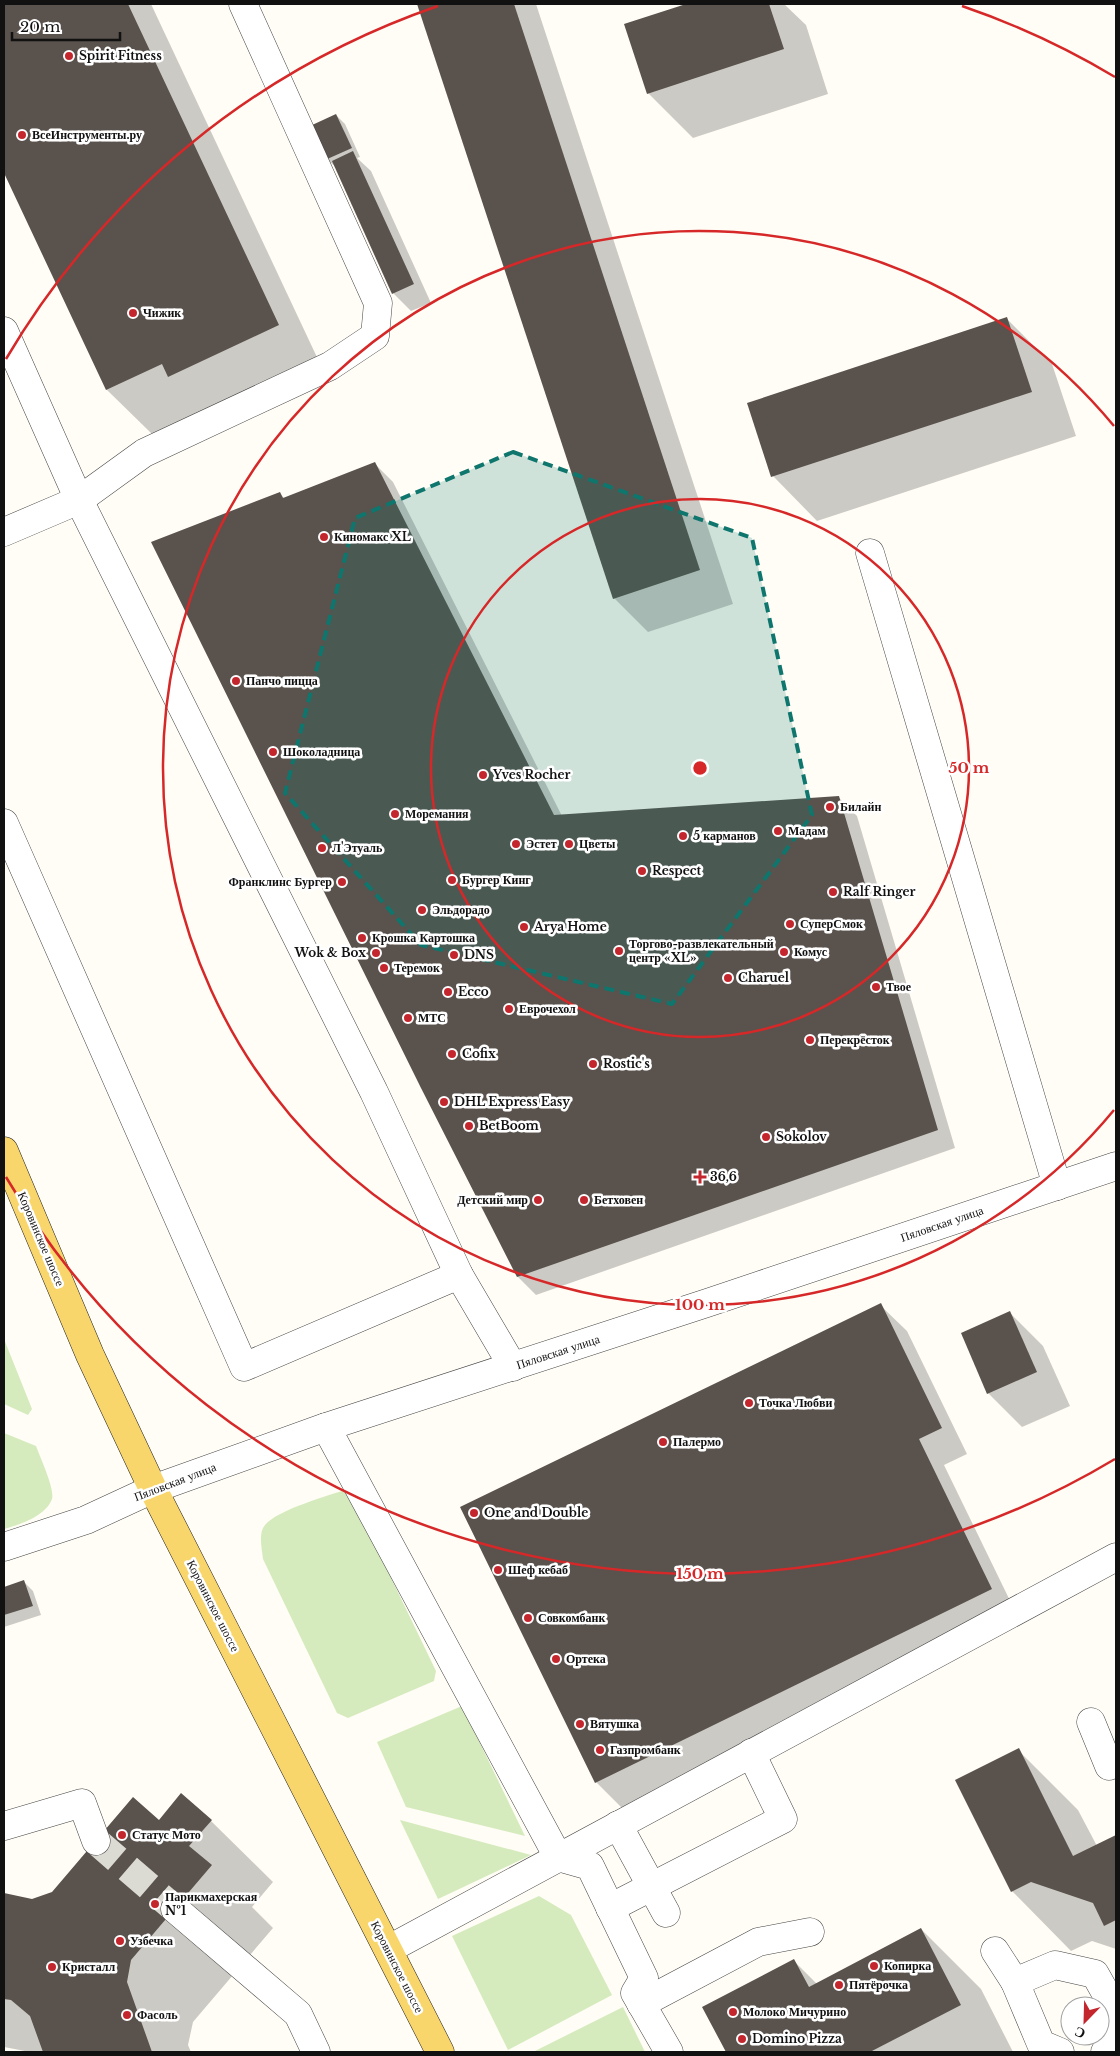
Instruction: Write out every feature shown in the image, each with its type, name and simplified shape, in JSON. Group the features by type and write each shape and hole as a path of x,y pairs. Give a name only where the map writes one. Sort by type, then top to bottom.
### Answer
{"main road":[{"name":"Коровинское шоссе","path":"4,1151 90,1355 153,1489 440,2052"}],"street":[{"path":"4,532 79,500 144,453 330,366 375,336 378,302 243,4"},
{"path":"4,331 79,500 374,1092 459,1275 513,1367"},
{"path":"870,553 1057,1186"},
{"path":"4,823 244,1367 459,1275"},
{"name":"Пяловская улица","path":"4,1547 86,1520 153,1489 326,1427 513,1367 1116,1166"},
{"path":"326,1427 558,1857 590,1866 644,1978 635,1993 668,2052"},
{"path":"388,1949 1116,1557"},
{"path":"1091,1722 1109,1766 1116,1763"},
{"path":"610,1908 784,1819 751,1753"},
{"path":"4,1826 82,1803 96,1841"},
{"path":"618,1824 666,1913"},
{"path":"175,1909 298,2014 316,2052"},
{"path":"642,2004 758,1942 810,1932"},
{"path":"995,1951 1015,1982 1041,2050"},
{"path":"1015,1982 1055,1964 1095,1974 1113,1997 1111,2043 1105,2052"}],"highlighted area":[{"path":"513,452 752,538 812,815 672,1004 421,945 285,793 355,518"}],"green space":[{"path":"4,1339 32,1409 28,1415 4,1404"},
{"path":"4,1433 36,1446 49,1481 52,1499 49,1505 38,1515 4,1529"},
{"path":"348,1489 436,1671 434,1681 348,1718 337,1713 263,1559 261,1541 263,1528 271,1519 304,1504"},
{"path":"462,1706 525,1836 406,1807 377,1742"},
{"path":"400,1820 531,1855 438,1899"},
{"path":"539,1896 571,1915 612,1995 508,2050 452,1936"},
{"path":"623,2007 645,2052 533,2052"}],"building":[{"path":"4,4 128,4 279,325 168,377 162,364 106,390 4,173"},
{"path":"417,4 514,4 700,570 613,599"},
{"path":"686,4 769,4 784,49 647,94 624,24"},
{"path":"336,114 352,148 325,160 310,126"},
{"path":"353,151 414,284 392,294 332,161"},
{"path":"1007,317 1032,392 771,477 747,403"},
{"name":"Торгово-развлекательный центр «XL»","path":"375,462 554,815 839,796 938,1130 517,1277 421,1088 151,542 280,492 283,498"},
{"path":"881,1303 942,1428 919,1439 992,1589 595,1783 460,1507"},
{"path":"1010,1311 1037,1372 987,1394 961,1333"},
{"path":"24,1580 33,1606 4,1615 4,1587"},
{"path":"1019,1748 1073,1856 1116,1835 1116,1920 1104,1926 1093,1903 1031,1882 1011,1892 955,1780"},
{"path":"181,1793 212,1820 189,1846 212,1865 131,1960 127,1982 152,2052 43,2052 30,2016 11,2000 4,1999 4,1893 32,1899 52,1892 133,1797 159,1820"},
{"path":"921,1928 961,2005 870,2052 726,2052 702,2007 794,1959 809,1987"}],"tunnel":[{"path":"96,1841 175,1909"}],"place":[{"name":"Spirit Fitness","path":"69,56"},
{"name":"ВсеИнструменты.ру","path":"22,135"},
{"name":"Чижик","path":"133,313"},
{"name":"Киномакс XL","path":"324,537"},
{"name":"Панчо пицца","path":"236,681"},
{"name":"Шоколадница","path":"273,752"},
{"name":"Yves Rocher","path":"483,775"},
{"name":"Билайн","path":"830,807"},
{"name":"Моремания","path":"395,814"},
{"name":"Мадам","path":"778,831"},
{"name":"5 карманов","path":"683,836"},
{"name":"Эстет","path":"516,844"},
{"name":"Цветы","path":"569,844"},
{"name":"Л'Этуаль","path":"322,848"},
{"name":"Respect","path":"642,871"},
{"name":"Бургер Кинг","path":"452,880"},
{"name":"Франклинс Бургер","path":"342,882"},
{"name":"Ralf Ringer","path":"833,892"},
{"name":"Эльдорадо","path":"422,910"},
{"name":"СуперСмок","path":"790,924"},
{"name":"Arya Home","path":"524,927"},
{"name":"Крошка Картошка","path":"362,938"},
{"name":"Торгово-развлекательный центр «XL»","path":"619,951"},
{"name":"Комус","path":"784,952"},
{"name":"Wok & Box","path":"376,953"},
{"name":"DNS","path":"454,955"},
{"name":"Теремок","path":"384,968"},
{"name":"Charuel","path":"728,978"},
{"name":"Твое","path":"876,987"},
{"name":"Ecco","path":"448,992"},
{"name":"Еврочехол","path":"509,1009"},
{"name":"МТС","path":"408,1018"},
{"name":"Перекрёсток","path":"810,1040"},
{"name":"Cofix","path":"452,1054"},
{"name":"Rostic's","path":"593,1064"},
{"name":"DHL Express Easy","path":"444,1102"},
{"name":"BetBoom","path":"469,1126"},
{"name":"Sokolov","path":"766,1137"},
{"name":"36,6","path":"700,1177"},
{"name":"Детский мир","path":"538,1200"},
{"name":"Бетховен","path":"584,1200"},
{"name":"Точка Любви","path":"749,1403"},
{"name":"Палермо","path":"663,1442"},
{"name":"One and Double","path":"474,1513"},
{"name":"Шеф кебаб","path":"498,1570"},
{"name":"Совкомбанк","path":"528,1618"},
{"name":"Ортека","path":"556,1659"},
{"name":"Вятушка","path":"580,1724"},
{"name":"Газпромбанк","path":"600,1750"},
{"name":"Статус Мото","path":"122,1835"},
{"name":"Парикмахерская №1","path":"155,1904"},
{"name":"Узбечка","path":"120,1941"},
{"name":"Копирка","path":"874,1966"},
{"name":"Кристалл","path":"52,1967"},
{"name":"Пятёрочка","path":"839,1985"},
{"name":"Молоко Мичурино","path":"733,2012"},
{"name":"Фасоль","path":"127,2015"},
{"name":"Domino Pizza","path":"742,2039"}]}
